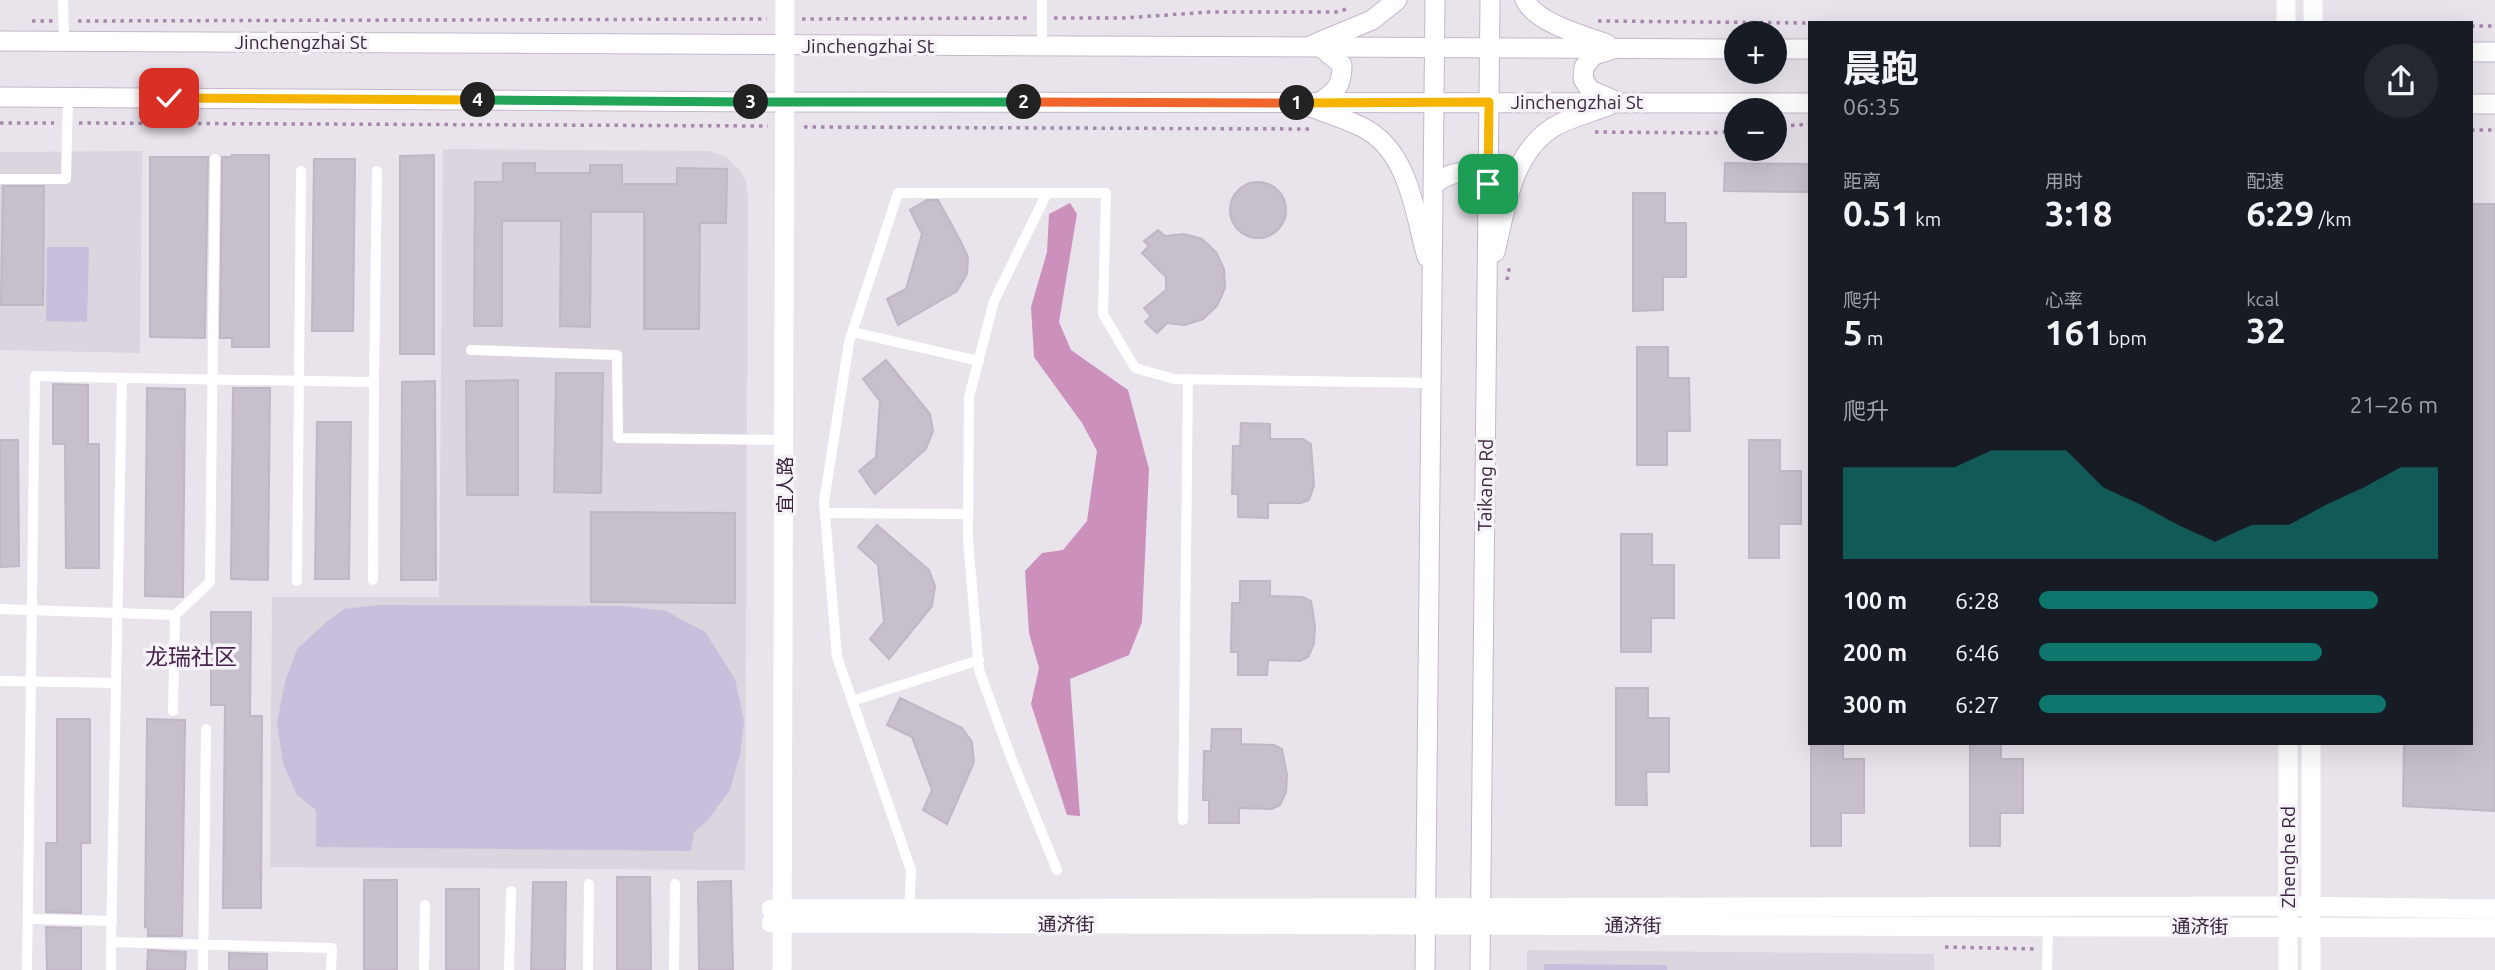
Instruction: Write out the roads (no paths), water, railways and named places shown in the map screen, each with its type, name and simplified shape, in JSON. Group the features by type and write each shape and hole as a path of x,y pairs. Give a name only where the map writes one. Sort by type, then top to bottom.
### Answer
{"main road":[{"path":"1313,48 1372,20 1396,0"},
{"path":"1425,970 1435,0"},
{"name":"Taikang Rd","path":"1480,970 1497,283 1488,184 1490,0"},
{"path":"1525,0 1528,6 1551,22 1618,48"},
{"path":"2286,0 2286,21"},
{"path":"2313,0 2313,21"},
{"name":"宜人路","path":"780,10 777,916 782,970"},
{"name":"Jinchengzhai St","path":"0,41 1724,49"},
{"path":"1310,102 1338,91 1342,79 1342,65 1313,48"},
{"path":"1618,48 1594,55 1584,67 1583,79 1590,90 1619,102"},
{"path":"1787,49 1808,49"},
{"path":"2473,52 2495,52"},
{"name":"Jinchengzhai St","path":"0,96 780,102 1808,103"},
{"path":"1310,102 1369,131 1390,149 1404,174 1433,278"},
{"path":"1497,283 1513,177 1529,148 1553,127 1619,102"},
{"path":"2473,104 2495,104"},
{"path":"1434,183 1452,172 1476,174 1488,184"},
{"name":"Zhenghe Rd","path":"2288,745 2288,970"},
{"name":"Zhenghe Rd","path":"2311,745 2311,970"},
{"name":"通济街","path":"2048,917 2288,906 2495,909"},
{"name":"宜人路","path":"771,970 777,916"},
{"name":"通济街","path":"777,916 2048,917 2288,927 2495,928"}],"lane":[{"path":"63,0 64,41"},
{"path":"1042,0 1042,47"},
{"path":"0,179 66,179 68,97"},
{"path":"0,609 175,615 211,582 215,159"},
{"path":"297,581 302,171"},
{"path":"373,580 377,171"},
{"path":"909,916 911,870 837,657 824,502 849,342 898,193 1106,193 1103,314 1135,368 1174,379 1432,383"},
{"path":"1046,193 994,300 969,397 968,539 979,670 1057,870"},
{"path":"853,332 979,360"},
{"path":"471,350 617,355 618,438 779,440"},
{"path":"27,970 35,376 374,382"},
{"path":"111,970 122,378"},
{"path":"1183,820 1188,379"},
{"path":"825,513 968,514"},
{"path":"173,711 175,615"},
{"path":"852,701 979,660"},
{"path":"0,681 116,683"},
{"path":"203,970 206,729"},
{"path":"588,970 589,884"},
{"path":"674,970 675,884"},
{"path":"509,970 511,891"},
{"path":"424,970 425,905"},
{"path":"2047,970 2048,917"},
{"path":"28,919 112,921"},
{"path":"111,942 332,948 331,970"}],"district":[{"name":"龙瑞社区","path":"191,657"}]}
